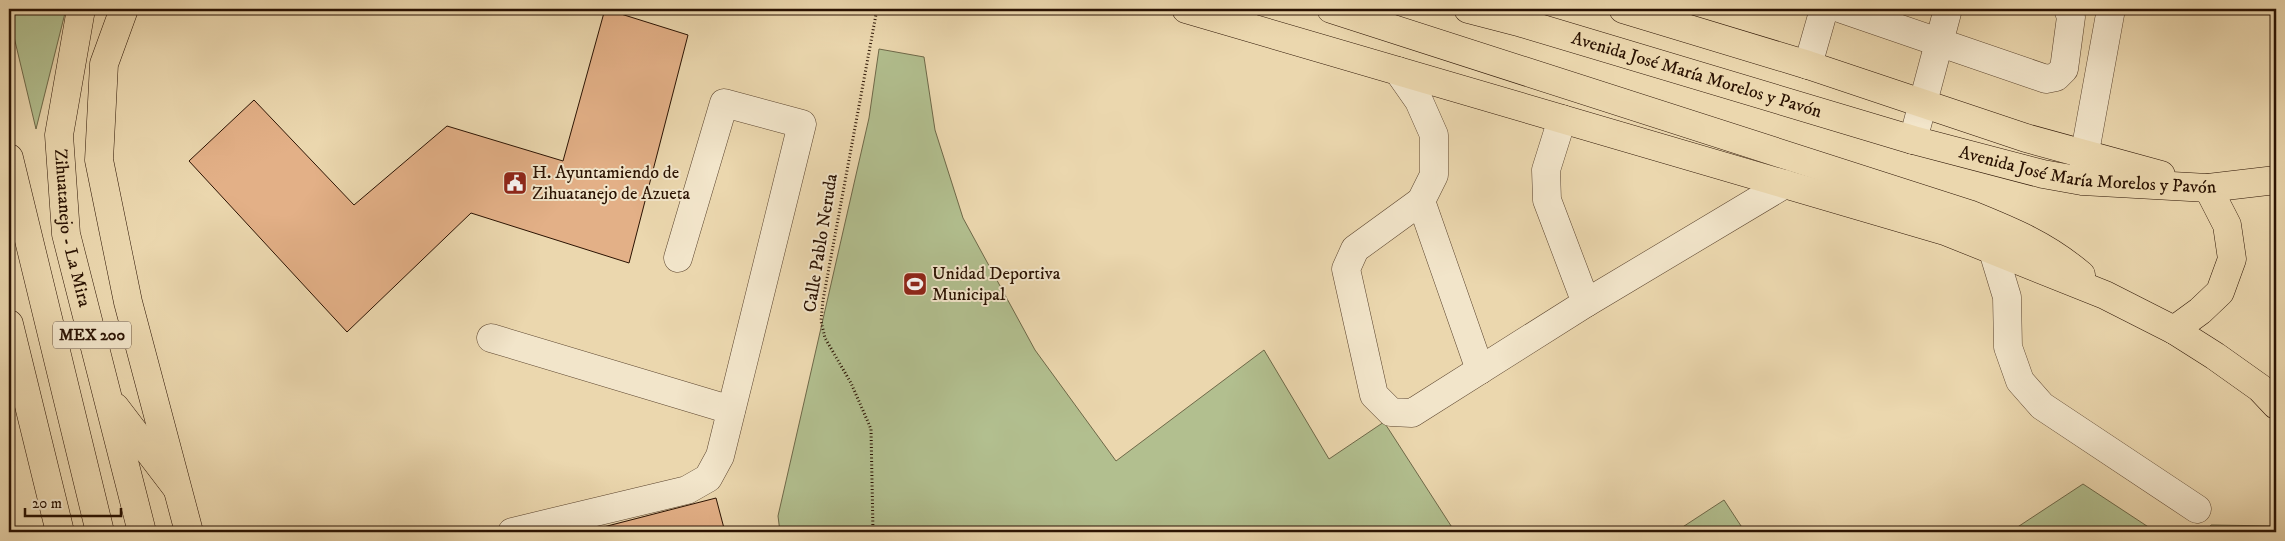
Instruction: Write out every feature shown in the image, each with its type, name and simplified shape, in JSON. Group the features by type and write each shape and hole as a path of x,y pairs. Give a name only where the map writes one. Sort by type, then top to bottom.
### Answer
{"main road":[{"name":"Zihuatanejo - La Mira","path":"81,9 59,135 66,234 142,532"},
{"path":"124,9 104,64 99,160 128,302 189,532"},
{"path":"1186,9 1945,231 2104,295 2174,330 2252,383 2276,405"},
{"path":"1331,9 1969,214 2026,237 2067,263 2104,295"},
{"name":"Avenida José María Morelos y Pavón","path":"1468,9 1522,23 1913,140 2043,174 2082,181 2208,188"},
{"name":"Avenida José María Morelos y Pavón","path":"1623,9 1808,65 2026,138 2085,152 2208,188"},
{"name":"MEX 200","path":"9,158 100,532"},
{"path":"2174,330 2200,311 2220,292 2232,259 2227,225 2208,188 2276,180"},
{"path":"9,325 60,532"},
{"path":"108,399 176,487"}],"street":[{"path":"1808,65 1824,9"},
{"path":"1842,9 2046,79 2056,77 2064,69 2071,17 2068,9"},
{"path":"1913,140 1948,9"},
{"path":"2082,181 2085,152 2111,9"},
{"path":"1398,71 1419,101 1434,135 1434,176 1420,201 1355,249 1346,268 1374,395 1391,412 1412,413 1586,303 1785,184"},
{"path":"512,532 686,490 708,478 720,456 802,124 724,103 678,258"},
{"path":"1562,119 1546,170 1547,200 1586,303"},
{"path":"1420,201 1480,370"},
{"path":"1992,223 1993,251 2007,297 2008,347 2020,381 2042,406 2197,509"},
{"path":"491,338 732,410"}],"path":[{"name":"Calle Pablo Neruda","path":"873,532 871,429 851,382 825,338 821,321 822,300 877,9"}],"green space":[{"path":"9,9 66,9 36,129 9,16"},
{"name":"Unidad Deportiva Municipal","path":"879,49 924,57 935,130 963,218 1035,350 1116,461 1264,350 1329,459 1384,422 1455,532 780,532 778,516 869,118"},
{"path":"2083,484 2156,532 2010,532"},
{"path":"1724,500 1745,532 1675,532"},
{"path":"2211,525 2276,526 2276,532 2206,532"}],"building":[{"name":"H. Ayuntamiendo de Zihuatanejo de Azueta","path":"605,9 688,35 629,263 471,213 347,332 189,161 254,100 354,205 447,126 563,161"},
{"path":"716,498 725,532 584,532"}],"place":[{"name":"H. Ayuntamiendo de Zihuatanejo de Azueta","path":"515,183"},
{"name":"Unidad Deportiva Municipal","path":"915,284"}]}
